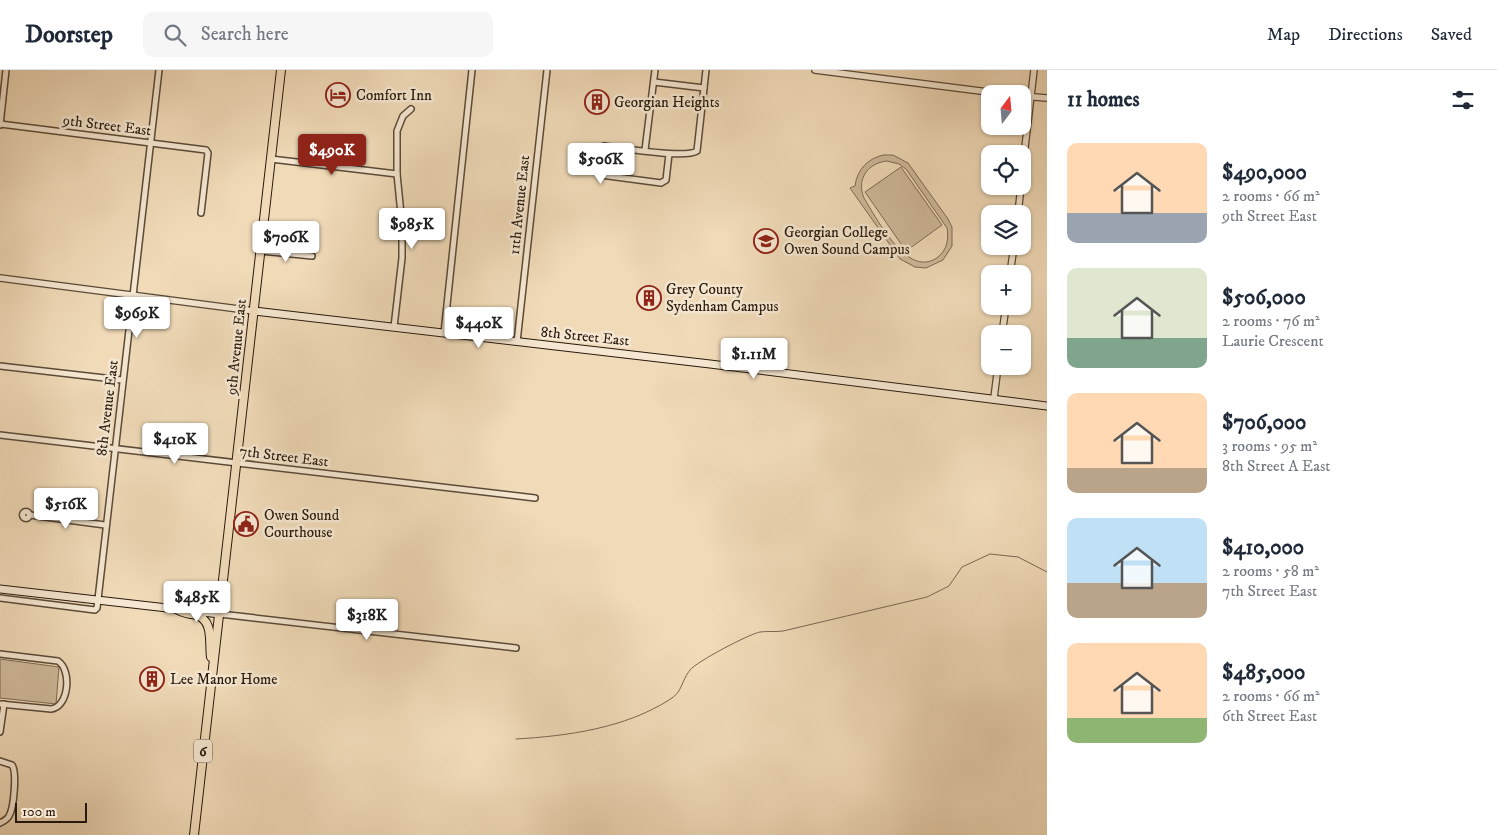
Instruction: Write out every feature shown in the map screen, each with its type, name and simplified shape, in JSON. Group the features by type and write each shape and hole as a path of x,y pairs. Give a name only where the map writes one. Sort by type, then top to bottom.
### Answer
{"highway":[{"name":"9th Avenue East","path":"194,835 280,70"},
{"path":"177,610 198,615 207,622 213,667"}],"main road":[{"name":"8th Street East","path":"254,311 994,398 1047,406"},
{"path":"0,589 220,614"}],"street":[{"path":"0,124 6,70"},
{"name":"8th Avenue East","path":"97,600 159,70"},
{"path":"444,333 472,70"},
{"name":"11th Avenue East","path":"517,342 547,70"},
{"path":"645,150 655,70"},
{"path":"669,154 666,180 661,183 601,175 597,170 599,148 604,146 669,154 692,154 697,151 706,70"},
{"path":"815,70 981,91"},
{"path":"1026,145 1034,70"},
{"path":"654,82 704,88"},
{"path":"1032,97 1047,98"},
{"path":"394,327 402,258 402,224 396,174 397,131 403,116 411,109"},
{"name":"9th Street East","path":"0,124 206,150 208,153 201,213"},
{"path":"271,158 396,174"},
{"path":"261,251 312,256"},
{"name":"8th Street East","path":"0,278 254,311"},
{"path":"0,366 122,380"},
{"path":"994,398 997,375"},
{"name":"7th Street East","path":"0,434 535,498"},
{"path":"30,515 105,525"},
{"path":"0,598 95,610 97,600"},
{"path":"220,614 516,648"},
{"path":"0,654 55,660 62,664 66,672 63,700 57,708 50,709 2,704 0,732"},
{"path":"0,761 10,764 14,768 15,775 9,817 0,823"}],"shaded area":[{"path":"893,155 908,163 948,219 952,227 952,246 943,260 926,268 915,267 900,259 850,188 855,186 858,175 864,166 877,157","holes":["887,161 899,164 906,169 947,228 948,236 945,248 938,257 927,262 916,260 905,254 895,244 885,232 864,198 862,191 863,178 869,169 880,162"]},
{"path":"901,167 942,225 906,251 865,192"},
{"path":"0,659 59,667 56,704 0,698"}],"waterway":[{"path":"516,739 556,736 596,729 652,710 674,697 687,674 694,666 745,638 760,632 783,631 927,597 949,586 962,567 990,554 1018,557 1047,572"}],"place":[{"name":"Comfort Inn","path":"338,95"},
{"name":"Georgian Heights","path":"597,102"},
{"name":"Georgian College Owen Sound Campus","path":"766,241"},
{"name":"Grey County Sydenham Campus","path":"649,298"},
{"name":"Owen Sound Courthouse","path":"246,524"},
{"name":"Lee Manor Home","path":"152,679"}]}
